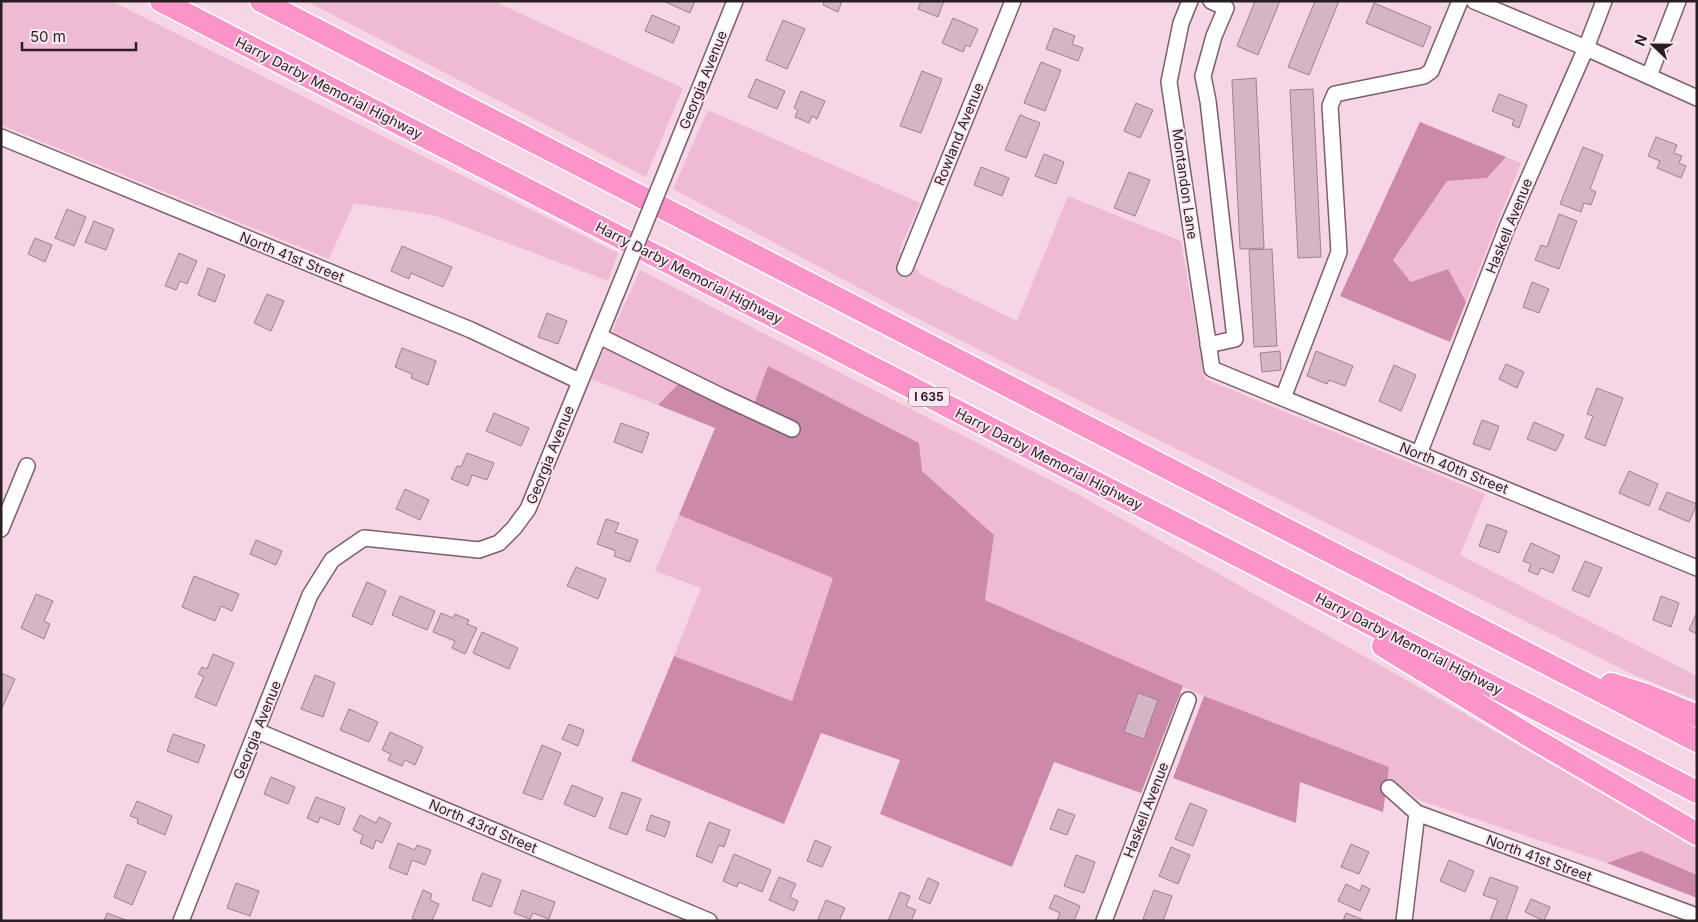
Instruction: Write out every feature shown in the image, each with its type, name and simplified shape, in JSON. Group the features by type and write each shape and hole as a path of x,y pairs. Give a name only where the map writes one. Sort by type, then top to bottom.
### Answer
{"highway":[{"name":"Harry Darby Memorial Highway","path":"161,1 1697,792"},
{"path":"261,1 1697,741"},
{"path":"1240,558 1531,737 1697,834"},
{"path":"1551,665 1646,695 1697,716"}],"street":[{"name":"Georgia Avenue","path":"181,921 310,595 332,560 364,538 479,550 499,543 528,510 735,1"},
{"name":"Rowland Avenue","path":"905,268 1013,1"},
{"name":"Montandon Lane","path":"1190,1 1181,23 1169,82 1212,368"},
{"path":"1208,345 1235,339 1208,101 1203,76 1214,36 1226,8 1212,1"},
{"path":"1283,398 1339,252 1330,106 1335,94 1424,76 1431,71 1460,1"},
{"path":"1474,1 1586,48 1697,98"},
{"name":"Haskell Avenue","path":"1419,454 1508,226 1586,48 1604,1"},
{"path":"1649,76 1678,1"},
{"name":"North 41st Street","path":"1,137 471,330 580,381"},
{"path":"598,336 792,429"},
{"name":"North 40th Street","path":"1212,368 1697,568"},
{"path":"1,529 27,466"},
{"name":"Haskell Avenue","path":"1104,921 1188,700"},
{"name":"North 43rd Street","path":"257,731 709,921"},
{"name":"North 41st Street","path":"1389,788 1417,814 1697,916"},
{"path":"1404,921 1417,814"}],"shaded area":[{"path":"1,1 111,1 618,253 608,281 436,216 354,203 329,259 1,125"},
{"path":"306,1 493,1 683,88 646,177"},
{"path":"708,110 920,203 899,251 922,275 1017,321 1068,196 1181,241 1205,379 1485,494 1460,555 1697,676 1697,701 1630,673 1114,418 895,307 673,189"},
{"path":"1420,122 1506,157 1487,178 1447,181 1393,260 1411,282 1448,269 1466,302 1450,342 1340,296"},
{"path":"1506,157 1521,163 1466,302 1448,269 1411,282 1393,260 1447,181 1487,178"},
{"path":"640,270 1083,497 1422,689 1697,849 1697,875 1641,851 1607,863 1419,800 1387,777 1388,767 1204,696 985,600 994,535 922,471 919,443 768,367 750,415 679,383 658,405 591,379"},
{"path":"768,366 919,443 922,471 994,535 985,600 1183,686 1141,793 1054,762 1012,867 880,814 900,760 821,733 784,824 631,761 674,656 792,701 833,578 679,515 715,428 658,405 679,383 750,415"},
{"path":"679,515 834,578 792,701 674,656 701,588 655,571"},
{"path":"1204,696 1389,767 1383,812 1300,782 1296,823 1173,778"},
{"path":"1641,851 1697,875 1697,898 1607,863"}],"building":[{"path":"663,1 695,1 690,13"},
{"path":"824,1 842,1 838,12 823,5"},
{"path":"921,1 944,1 938,17 918,9"},
{"path":"1255,1 1280,1 1258,55 1237,46"},
{"path":"1315,1 1339,1 1309,75 1288,67"},
{"path":"1374,3 1431,27 1423,47 1366,23"},
{"path":"652,15 680,27 673,43 645,31"},
{"path":"953,18 978,29 970,47 966,45 963,52 942,43"},
{"path":"783,20 805,29 787,69 766,60"},
{"path":"1054,28 1075,36 1072,44 1083,48 1078,61 1046,49"},
{"path":"1041,62 1061,70 1045,111 1024,103"},
{"path":"922,71 942,79 921,133 900,126"},
{"path":"1256,78 1264,248 1240,249 1232,80"},
{"path":"756,79 785,91 777,109 748,97"},
{"path":"1313,89 1321,257 1298,258 1290,90"},
{"path":"801,91 825,101 817,119 812,116 809,123 795,117 798,110 794,108"},
{"path":"1499,94 1527,105 1519,128 1512,125 1514,120 1492,111"},
{"path":"1136,103 1153,110 1140,138 1124,131"},
{"path":"1020,115 1040,123 1026,158 1005,150"},
{"path":"1656,137 1677,145 1674,153 1682,156 1679,163 1686,166 1681,178 1657,168 1660,161 1648,156"},
{"path":"1583,147 1603,155 1590,189 1596,192 1591,205 1584,203 1581,212 1560,204"},
{"path":"1044,154 1064,162 1056,184 1035,176"},
{"path":"981,167 1009,178 1002,196 974,185"},
{"path":"1129,172 1150,180 1135,216 1114,208"},
{"path":"67,209 86,217 74,246 55,238"},
{"path":"1559,214 1577,221 1559,269 1535,260 1541,245 1547,247"},
{"path":"94,221 114,229 106,250 85,242"},
{"path":"35,238 52,245 45,262 28,254"},
{"path":"402,246 452,267 443,287 411,273 409,279 391,271"},
{"path":"1272,249 1277,346 1254,347 1249,250"},
{"path":"179,253 197,261 187,284 180,281 176,290 165,286"},
{"path":"208,268 225,275 215,302 198,295"},
{"path":"1532,282 1549,289 1539,313 1523,307"},
{"path":"267,294 284,301 271,331 254,323"},
{"path":"547,313 567,321 558,344 538,337"},
{"path":"402,348 436,361 428,385 411,378 412,374 395,367"},
{"path":"1280,351 1281,370 1262,372 1260,353"},
{"path":"1316,351 1353,366 1345,386 1329,380 1327,384 1307,376"},
{"path":"1506,364 1524,372 1517,388 1499,379"},
{"path":"1394,365 1416,375 1401,411 1379,401"},
{"path":"1597,388 1623,398 1605,446 1585,438 1593,416 1587,414"},
{"path":"494,413 529,428 521,446 486,431"},
{"path":"1482,420 1499,426 1490,450 1473,444"},
{"path":"1534,422 1564,435 1556,451 1527,439"},
{"path":"621,423 649,433 642,453 614,442"},
{"path":"467,453 494,463 487,480 472,475 468,486 451,479 457,466 461,467"},
{"path":"1629,471 1658,484 1649,506 1619,493"},
{"path":"405,489 429,500 420,520 396,509"},
{"path":"1667,492 1697,504 1689,522 1659,509"},
{"path":"606,519 619,523 615,532 638,540 630,562 614,556 616,551 597,544"},
{"path":"1487,524 1507,531 1499,553 1479,546"},
{"path":"256,540 282,551 276,565 250,554"},
{"path":"1531,543 1560,556 1553,573 1541,568 1538,575 1528,571 1531,564 1523,561"},
{"path":"1585,561 1602,568 1589,597 1572,590"},
{"path":"576,567 606,579 598,599 567,586"},
{"path":"194,576 239,594 232,611 221,606 215,621 182,607"},
{"path":"367,582 386,591 372,625 352,616"},
{"path":"36,594 53,601 44,621 50,624 44,639 21,628"},
{"path":"400,596 435,611 427,630 392,615"},
{"path":"1661,596 1679,603 1671,627 1653,620"},
{"path":"1697,612 1697,634 1689,630"},
{"path":"441,613 453,618 455,614 469,620 467,624 477,628 465,654 452,648 455,641 433,632"},
{"path":"482,632 518,648 509,669 473,653"},
{"path":"213,654 234,663 216,706 195,697 204,677 198,674 202,667 207,669"},
{"path":"1,673 15,679 2,708 1,708"},
{"path":"315,675 335,683 323,717 301,709"},
{"path":"1138,693 1158,700 1144,739 1124,732"},
{"path":"349,709 378,722 369,742 340,730"},
{"path":"569,724 584,730 578,746 562,739"},
{"path":"390,732 423,747 415,765 405,760 402,766 388,760 391,754 382,750"},
{"path":"173,734 205,745 198,763 167,751"},
{"path":"542,745 561,753 542,800 523,793"},
{"path":"271,777 295,787 288,804 264,794"},
{"path":"572,785 603,798 595,817 564,804"},
{"path":"622,792 641,799 627,835 609,828"},
{"path":"316,797 345,808 339,825 320,817 318,823 307,818"},
{"path":"137,801 172,816 165,835 137,823 138,819 130,816"},
{"path":"1190,803 1207,810 1193,846 1175,839"},
{"path":"1058,809 1075,815 1067,835 1050,829"},
{"path":"360,815 376,823 379,817 391,823 382,843 376,840 373,849 360,843 363,835 353,830"},
{"path":"651,815 670,822 665,837 646,830"},
{"path":"709,822 730,830 724,847 719,845 712,863 696,856"},
{"path":"815,840 831,847 822,867 807,861"},
{"path":"398,843 415,850 417,845 431,850 425,865 412,860 407,875 389,868"},
{"path":"1351,844 1369,852 1359,874 1341,867"},
{"path":"1171,847 1190,855 1178,884 1159,876"},
{"path":"734,854 771,870 762,892 739,882 737,887 723,881"},
{"path":"1076,855 1095,862 1084,893 1064,886"},
{"path":"1449,860 1474,871 1465,892 1440,881"},
{"path":"127,864 146,872 132,905 114,897"},
{"path":"482,873 501,880 491,907 472,900"},
{"path":"779,877 796,884 790,897 798,901 794,911 769,900"},
{"path":"1490,877 1518,887 1506,921 1490,921 1498,900 1483,895"},
{"path":"928,878 939,883 930,904 919,899"},
{"path":"236,883 259,891 250,916 227,908"},
{"path":"1346,884 1360,891 1362,885 1370,889 1360,911 1338,901"},
{"path":"423,890 432,894 430,900 439,904 432,921 418,921 412,918"},
{"path":"522,890 555,902 549,919 533,913 530,919 514,913"},
{"path":"1154,890 1172,896 1163,921 1143,919"},
{"path":"900,892 910,896 906,906 916,910 911,921 888,921"},
{"path":"1055,895 1080,906 1074,921 1057,921 1060,913 1049,908"},
{"path":"1531,899 1550,907 1544,921 1525,912"},
{"path":"826,900 845,908 839,921 822,921 818,919"},
{"path":"107,913 126,920 104,921"},
{"path":"1346,913 1366,921 1343,921"}]}
